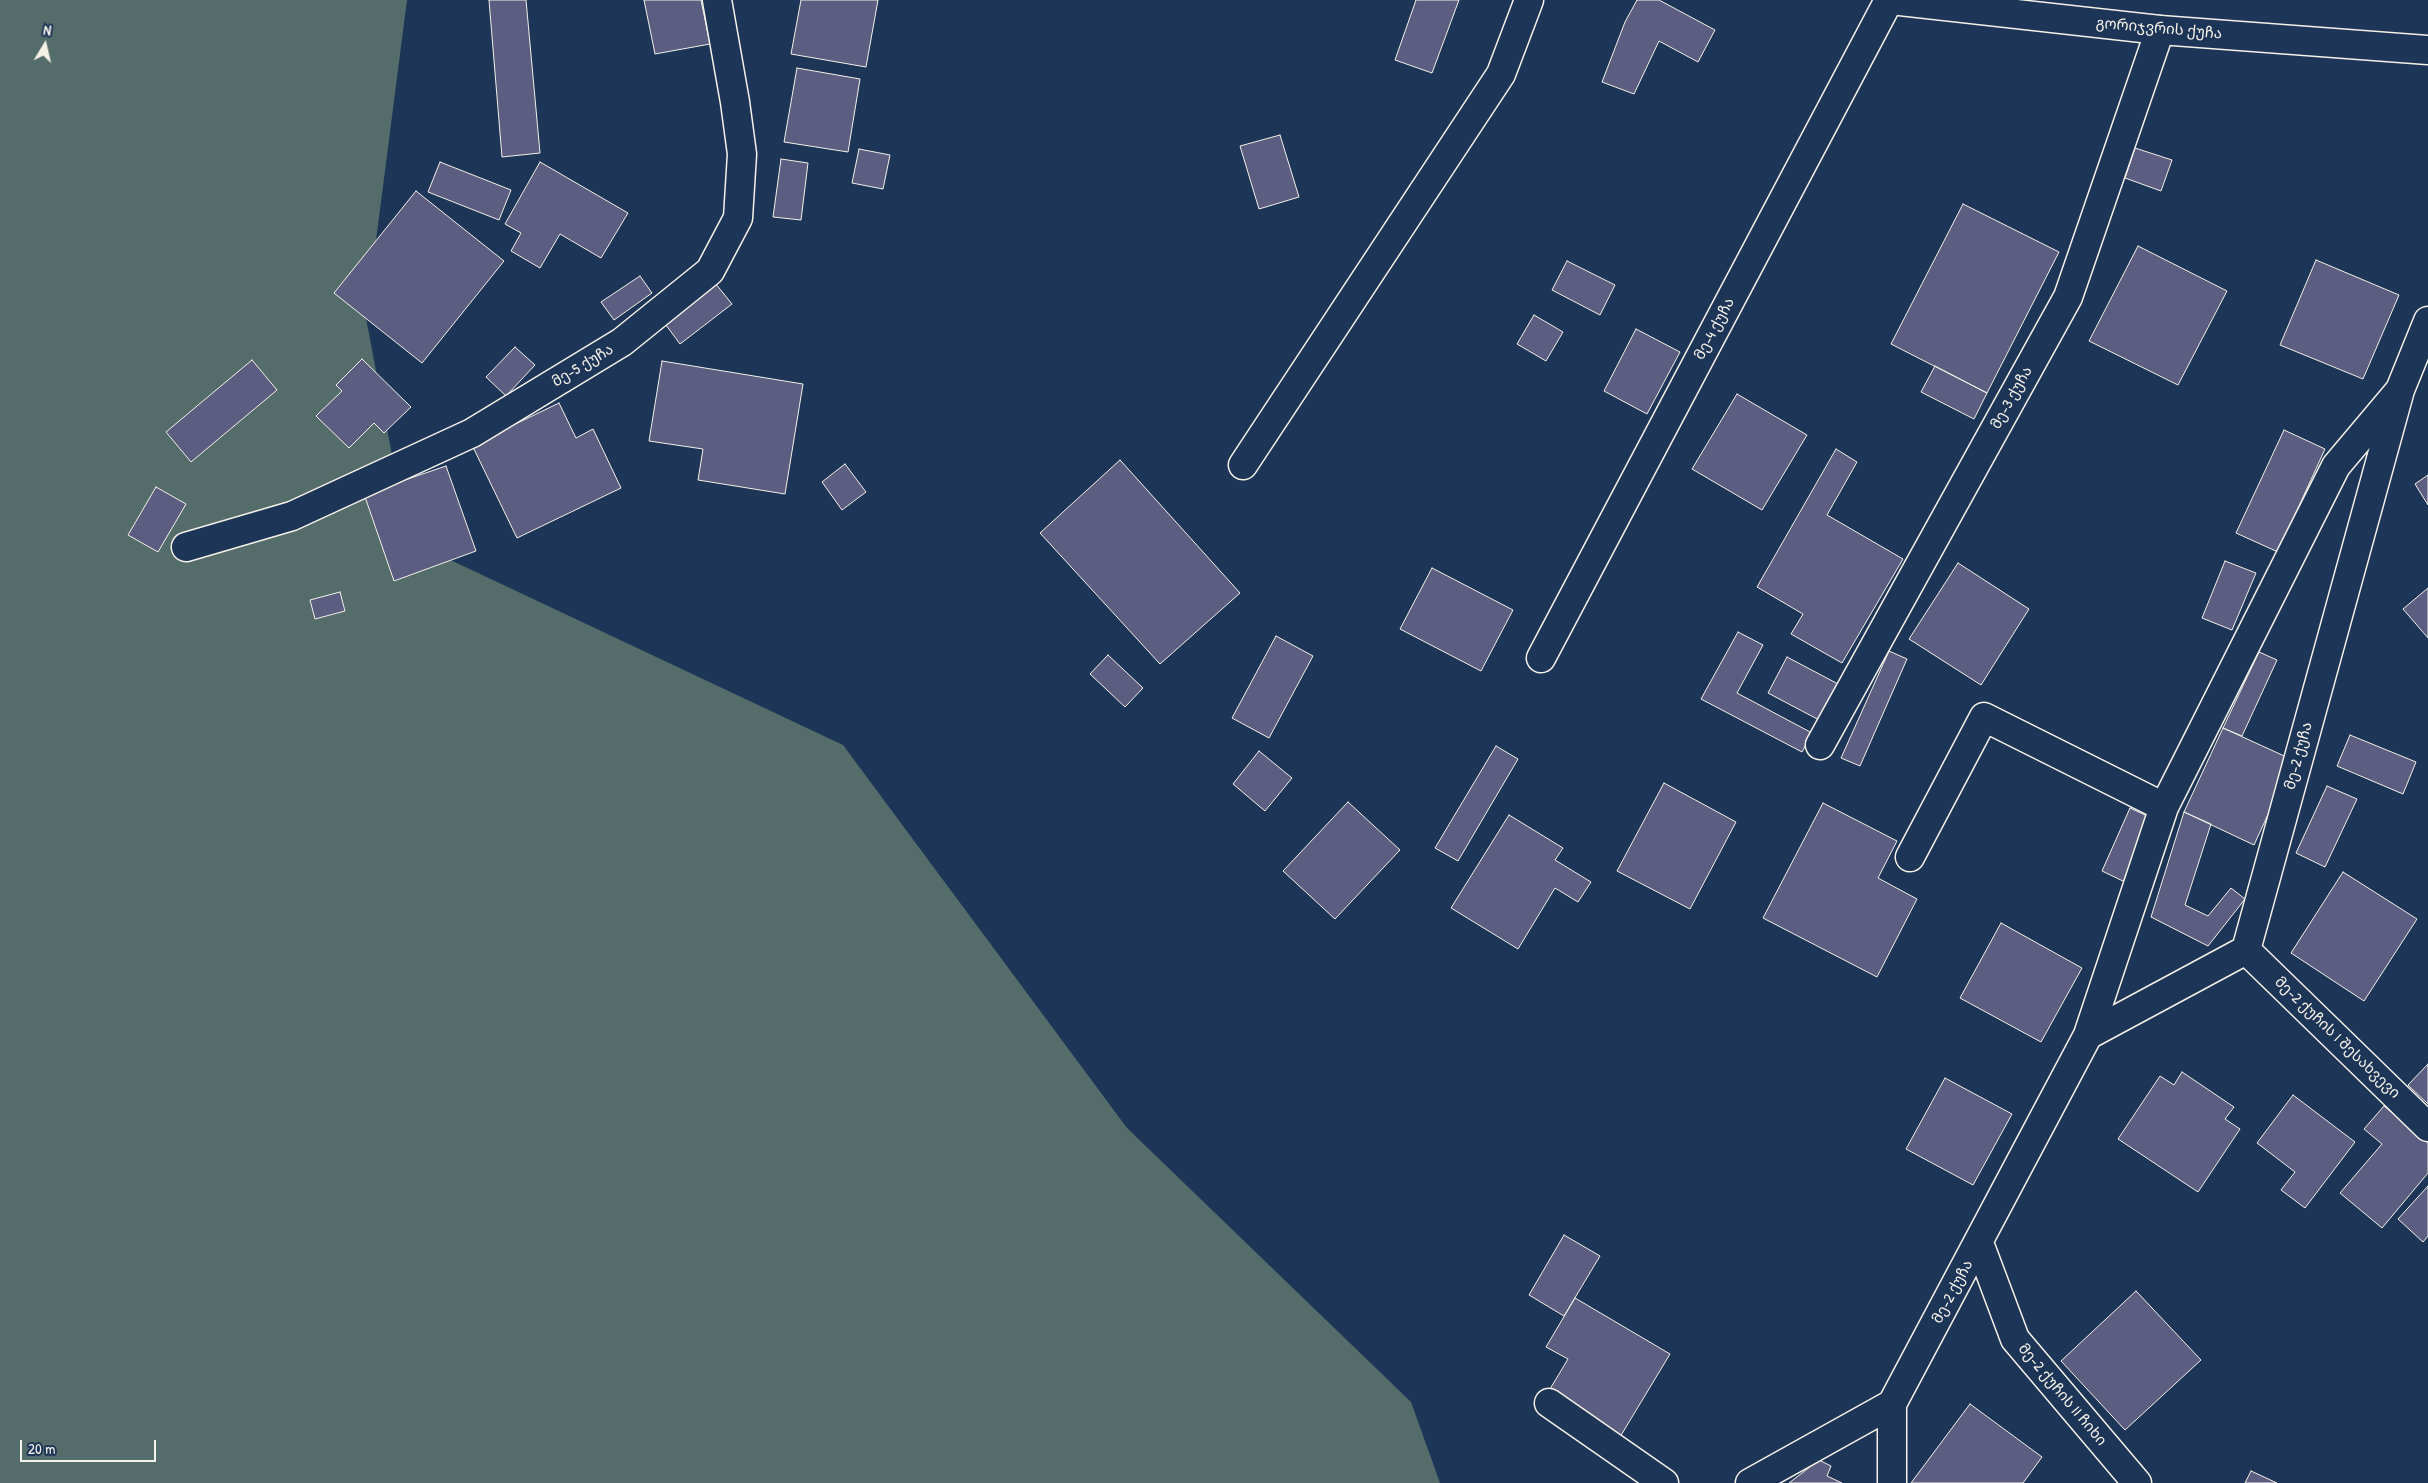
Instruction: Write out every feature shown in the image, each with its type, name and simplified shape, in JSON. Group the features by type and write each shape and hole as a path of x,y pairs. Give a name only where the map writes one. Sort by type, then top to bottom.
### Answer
{"street":[{"name":"მე-5 ქუჩა","path":"186,547 292,516 472,434 622,342 710,271 738,218 742,154 736,102 717,0"},
{"path":"1243,465 1501,74 1529,0"},
{"name":"გორიჯვრის ქუჩა","path":"1890,0 2160,30 2428,50"},
{"name":"მე-4 ქუჩა","path":"1541,658 1890,0"},
{"name":"მე-3 ქუჩა","path":"1820,745 2068,296 2160,30"},
{"name":"მე-2 ქუჩა","path":"2246,950 2400,390 2428,321"},
{"name":"მე-2 ქუჩა","path":"1892,1404 2088,1034 2164,807 2336,466 2400,390"},
{"path":"1910,858 1984,716 2164,807"},
{"path":"2088,1034 2246,950"},
{"name":"მე-2 ქუჩის I შესახვევი","path":"2246,950 2428,1127"},
{"name":"მე-2 ქუჩის II ჩიხი","path":"1978,1243 2015,1339 2136,1483"},
{"path":"1549,1403 1664,1483"},
{"path":"1750,1483 1892,1404 1892,1483"}],"green space":[{"path":"0,0 407,0 366,318 408,540 843,745 1127,1128 1411,1402 1440,1483 0,1483"}],"building":[{"path":"489,0 526,0 540,153 502,157"},
{"path":"644,0 701,0 710,44 655,54"},
{"path":"801,0 878,0 866,67 791,54"},
{"path":"1416,0 1459,0 1432,73 1395,60"},
{"path":"1637,0 1659,0 1715,30 1698,62 1659,41 1634,94 1602,82 1625,22"},
{"path":"797,68 860,79 848,152 784,142"},
{"path":"1280,135 1299,197 1259,209 1240,146"},
{"path":"2135,148 2172,160 2161,191 2125,178"},
{"path":"859,149 890,155 883,189 852,183"},
{"path":"781,159 808,163 801,220 773,217"},
{"path":"440,162 511,190 499,220 428,192"},
{"path":"540,162 628,213 601,258 560,234 540,268 511,251 521,233 505,224"},
{"path":"416,191 504,261 422,363 334,293"},
{"path":"1963,204 2059,252 1987,393 1891,344"},
{"path":"2138,246 2227,291 2178,385 2089,341"},
{"path":"2316,260 2399,295 2363,379 2280,345"},
{"path":"1567,261 1615,285 1600,315 1552,290"},
{"path":"640,276 652,293 614,320 601,302"},
{"path":"711,278 732,304 680,344 660,317"},
{"path":"1534,315 1563,332 1546,361 1517,344"},
{"path":"1636,329 1680,352 1647,414 1604,391"},
{"path":"515,347 535,365 506,396 486,377"},
{"path":"362,359 411,407 384,433 374,423 349,448 316,416 342,391 336,385"},
{"path":"252,360 277,390 191,462 166,432"},
{"path":"662,361 803,384 785,494 698,480 703,449 649,441"},
{"path":"1935,366 1987,393 1974,419 1921,392"},
{"path":"1737,394 1807,435 1762,510 1692,469"},
{"path":"559,403 576,438 593,429 621,488 517,538 472,445"},
{"path":"2284,430 2325,449 2278,552 2236,533"},
{"path":"1836,449 1857,462 1827,515 1903,559 1842,663 1791,634 1803,614 1757,587"},
{"path":"1120,460 1240,593 1160,664 1040,533"},
{"path":"845,464 866,492 842,510 822,482"},
{"path":"446,466 476,551 394,581 364,494"},
{"path":"2428,475 2428,505 2415,484"},
{"path":"156,487 186,504 158,552 128,535"},
{"path":"2225,561 2256,573 2232,630 2202,618"},
{"path":"1958,563 2029,609 1981,685 1909,639"},
{"path":"1432,568 1513,610 1481,671 1400,629"},
{"path":"2428,588 2428,638 2403,609"},
{"path":"340,592 345,611 315,619 310,600"},
{"path":"1738,632 1763,645 1737,693 1812,733 1802,752 1701,699"},
{"path":"1276,636 1313,656 1269,738 1232,718"},
{"path":"1889,651 1907,659 1860,766 1841,758"},
{"path":"2259,652 2277,660 2242,736 2223,728"},
{"path":"1108,655 1143,688 1125,707 1090,674"},
{"path":"1787,657 1840,685 1821,721 1768,693"},
{"path":"2223,728 2293,760 2254,845 2184,812"},
{"path":"2350,735 2416,762 2403,794 2337,766"},
{"path":"1496,746 1518,759 1458,861 1435,848"},
{"path":"1259,751 1292,778 1265,811 1233,784"},
{"path":"1664,783 1736,822 1690,909 1617,871"},
{"path":"2327,786 2357,799 2325,867 2296,853"},
{"path":"1348,802 1400,850 1335,919 1283,871"},
{"path":"1823,803 1897,841 1878,878 1917,899 1877,977 1763,918"},
{"path":"2130,808 2156,820 2127,883 2102,871"},
{"path":"2184,812 2211,824 2185,905 2208,916 2231,888 2245,899 2208,946 2151,917"},
{"path":"1509,815 1563,848 1555,860 1591,882 1578,902 1555,888 1518,949 1451,908"},
{"path":"2343,872 2417,919 2364,1001 2291,953"},
{"path":"2001,923 2082,968 2041,1042 1960,998"},
{"path":"2428,1064 2428,1104 2408,1085"},
{"path":"2182,1072 2234,1107 2225,1119 2240,1129 2198,1192 2118,1139 2160,1076 2174,1085"},
{"path":"1945,1078 2012,1114 1973,1185 1906,1149"},
{"path":"2293,1095 2355,1142 2305,1208 2281,1190 2295,1172 2257,1143"},
{"path":"2384,1106 2428,1143 2428,1173 2382,1228 2340,1193 2382,1144 2364,1129"},
{"path":"2428,1186 2428,1236 2423,1242 2398,1219"},
{"path":"1564,1235 1600,1256 1564,1316 1529,1295"},
{"path":"2136,1291 2201,1360 2125,1430 2061,1361"},
{"path":"1575,1298 1670,1354 1620,1437 1547,1394 1568,1359 1546,1347"},
{"path":"1970,1404 2042,1457 2023,1483 1911,1483"},
{"path":"1819,1460 1831,1466 1827,1476 1842,1483 1789,1483"},
{"path":"2251,1471 2277,1483 2245,1483"}]}
